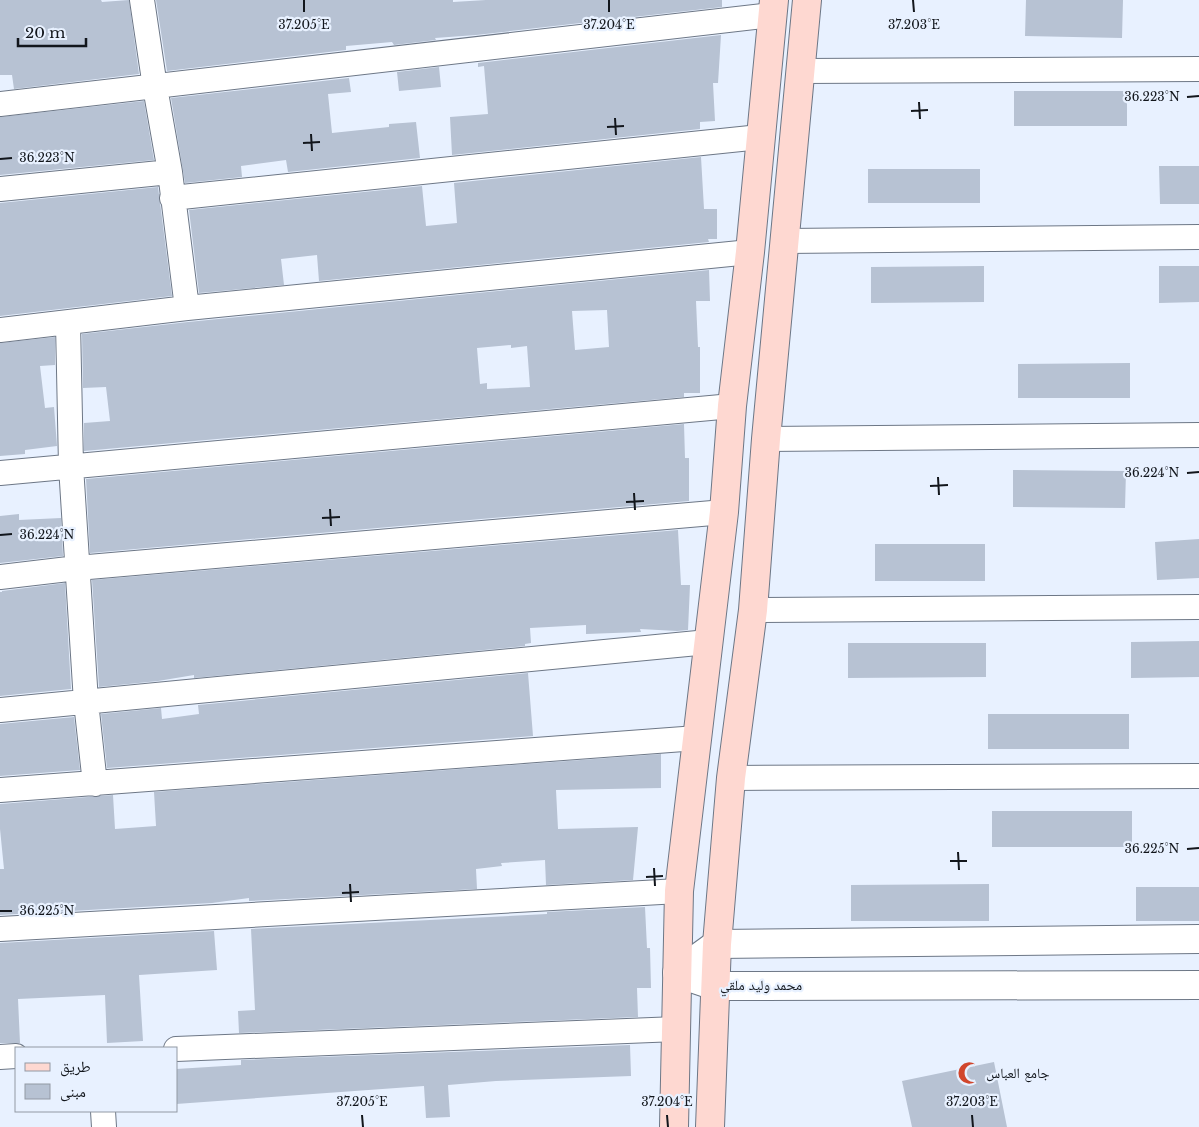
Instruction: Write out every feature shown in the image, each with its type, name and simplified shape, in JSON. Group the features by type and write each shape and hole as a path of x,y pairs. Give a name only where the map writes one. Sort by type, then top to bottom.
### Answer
{"main road":[{"path":"710,1127 717,944 731,778 753,610 766,439 807,0"},
{"path":"674,1127 680,891 724,512 732,406 750,252 773,8"}],"street":[{"path":"142,0 170,172 187,308"},
{"path":"0,104 155,87 773,8"},
{"path":"801,71 1199,69"},
{"path":"172,198 760,137"},
{"path":"0,189 170,172"},
{"path":"785,241 1199,237"},
{"path":"0,330 187,308 750,252"},
{"path":"68,323 71,466 86,702 95,784"},
{"path":"0,473 732,406"},
{"path":"766,439 1199,435"},
{"path":"0,577 77,568 724,512"},
{"path":"753,610 1199,608"},
{"path":"0,710 708,642"},
{"path":"0,790 697,738"},
{"path":"731,778 1199,776"},
{"path":"0,929 680,891"},
{"path":"677,973 717,944 1199,939"},
{"name":"محمد وليد ملقي","path":"677,973 715,986 1199,985"},
{"path":"178,1049 677,1029"},
{"path":"0,1056 15,1056"},
{"path":"103,1112 104,1127"}],"building":[{"path":"0,0 101,0 102,2 129,0 139,74 14,89 12,75 0,75"},
{"path":"156,0 453,0 453,2 486,0 722,0 722,7 435,38 436,40 394,45 392,42 346,46 346,50 167,71"},
{"path":"1026,0 1123,0 1122,38 1025,36"},
{"path":"721,35 718,83 713,83 715,121 700,122 700,129 452,155 450,117 488,114 484,66 478,67 478,63"},
{"path":"439,67 441,87 399,91 397,72"},
{"path":"349,78 351,92 328,94 332,133 389,127 389,124 416,122 420,158 288,172 286,160 241,166 242,177 185,183 171,98"},
{"path":"1014,91 1127,91 1127,126 1014,126"},
{"path":"144,101 154,160 0,175 0,117"},
{"path":"701,157 704,209 717,209 717,239 708,239 709,242 319,281 317,255 281,259 284,285 199,293 189,210 422,186 426,226 457,223 454,183"},
{"path":"1159,166 1199,166 1199,204 1160,204"},
{"path":"868,169 980,169 980,203 868,203"},
{"path":"158,187 172,296 0,316 0,203"},
{"path":"984,266 984,302 871,303 871,267"},
{"path":"1159,266 1199,266 1199,302 1159,303"},
{"path":"709,270 710,301 696,301 698,347 700,347 700,393 684,393 684,397 84,451 84,423 110,421 106,387 83,388 82,334","holes":["607,310 609,347 575,350 572,311","511,345 511,348 527,346 530,387 487,389 487,383 480,384 477,348"]},
{"path":"55,337 55,365 40,366 45,408 54,407 57,446 25,450 25,454 0,456 0,343"},
{"path":"1130,363 1130,398 1018,398 1018,364"},
{"path":"684,424 685,458 689,458 689,501 90,553 86,479"},
{"path":"1013,470 1126,471 1125,508 1013,507"},
{"path":"19,514 19,520 61,518 63,556 0,563 0,516"},
{"path":"678,530 681,585 690,585 688,630 640,629 641,632 586,634 586,625 530,628 531,643 525,644 525,646 194,678 194,675 99,687 92,580"},
{"path":"1199,539 1199,578 1157,580 1155,542"},
{"path":"875,544 985,544 985,581 875,581"},
{"path":"65,583 71,689 0,696 0,592"},
{"path":"1199,641 1199,677 1131,678 1131,642"},
{"path":"848,643 986,643 986,677 848,678"},
{"path":"528,673 533,736 107,768 101,714 161,708 162,719 199,714 198,705"},
{"path":"988,714 1129,714 1129,749 988,749"},
{"path":"74,717 80,770 0,776 0,724"},
{"path":"661,754 661,788 556,790 558,829 638,827 633,880 546,885 545,860 501,863 502,866 476,869 477,889 249,901 249,898 212,903 0,915 0,869 4,869 0,829 0,804 113,795 115,829 156,826 154,792"},
{"path":"992,811 1132,811 1132,847 992,847"},
{"path":"989,884 989,921 851,921 851,885"},
{"path":"1136,887 1199,887 1199,921 1136,921"},
{"path":"645,907 647,948 650,948 651,988 637,988 638,1017 239,1033 238,1011 255,1010 251,929 547,914 547,912"},
{"path":"214,931 217,970 139,975 143,1041 107,1043 105,995 18,999 20,1043 0,1043 0,943"},
{"path":"630,1045 631,1076 496,1081 448,1085 450,1117 426,1118 424,1086 178,1104 178,1069 241,1065 241,1060"},
{"name":"جامع العباس","path":"994,1062 1007,1127 912,1127 902,1081"}],"place":[{"name":"جامع العباس","path":"969,1073"}]}
